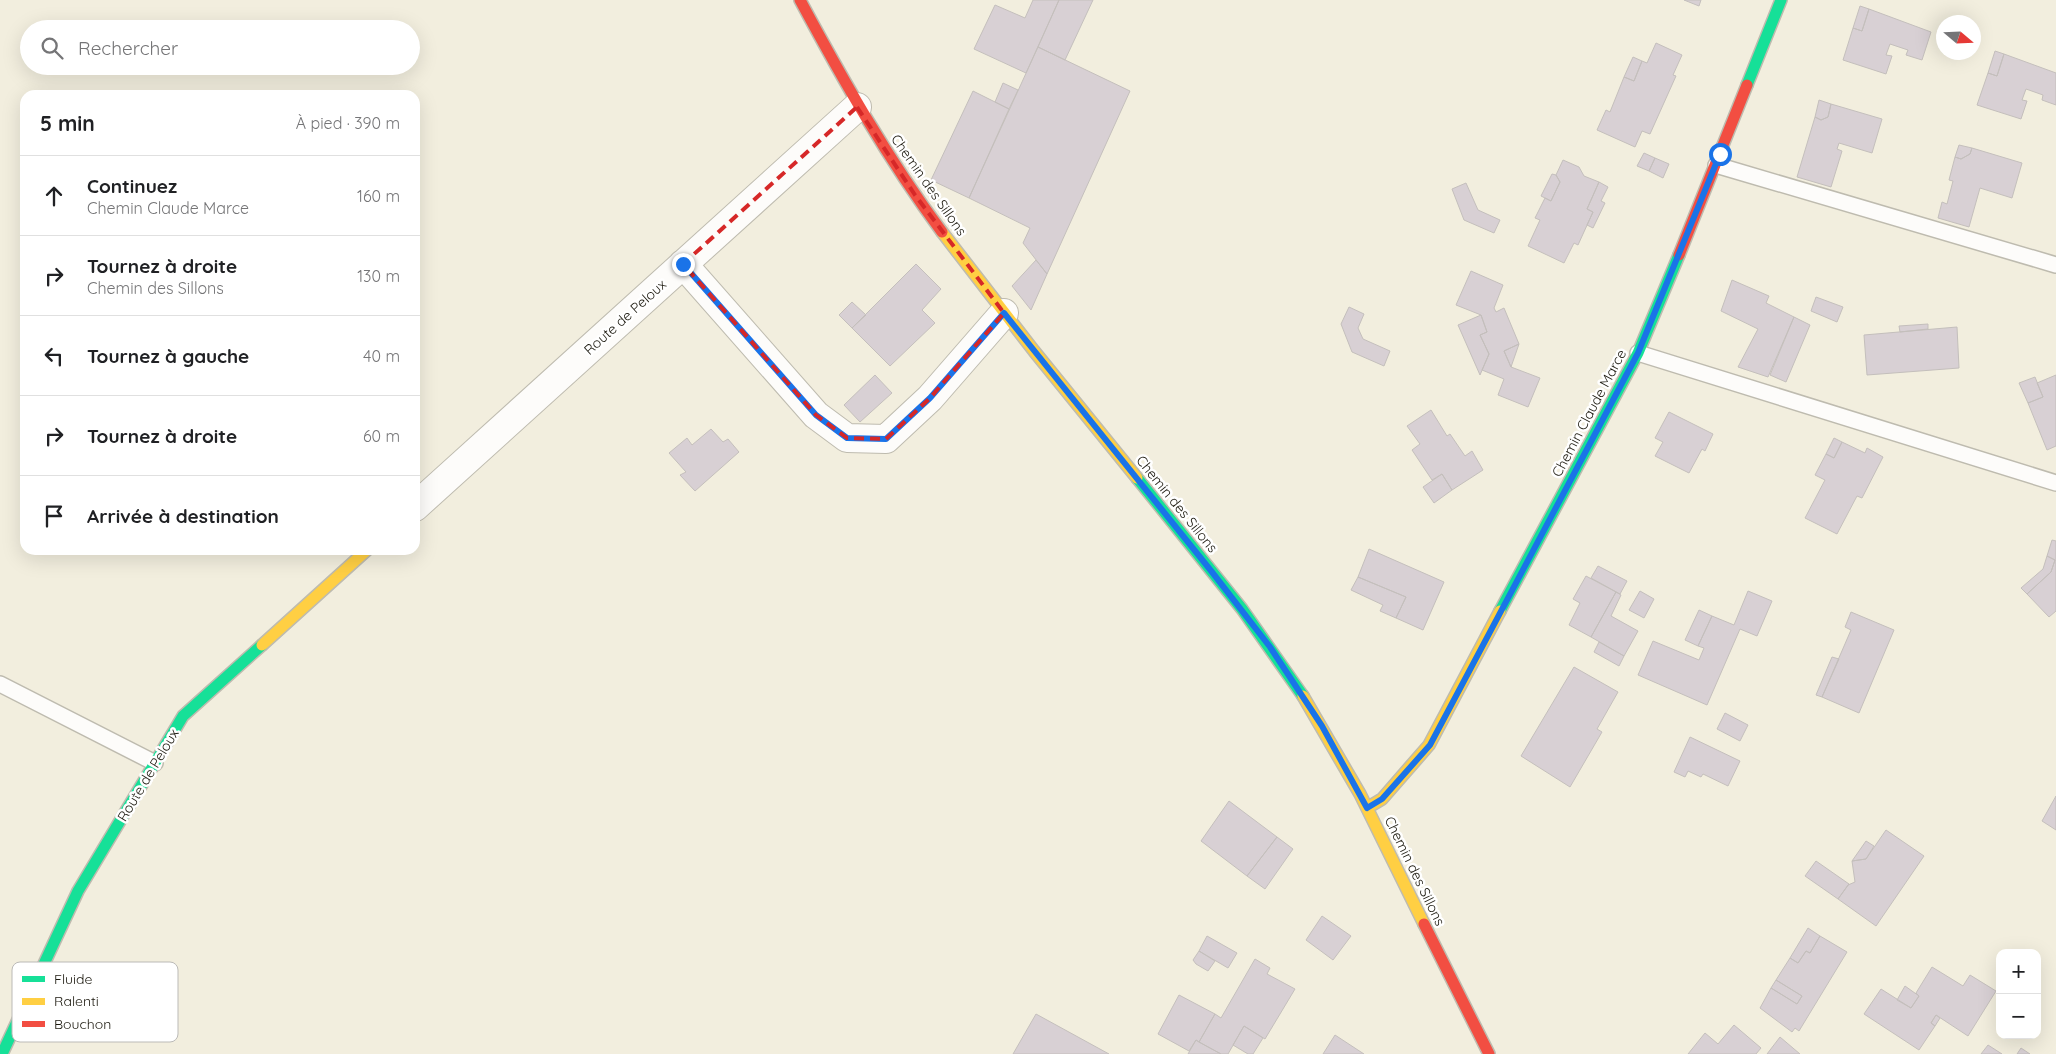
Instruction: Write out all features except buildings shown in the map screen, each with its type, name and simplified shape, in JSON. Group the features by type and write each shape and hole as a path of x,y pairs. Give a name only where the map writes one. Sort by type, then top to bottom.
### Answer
{"street":[{"name":"Chemin des Sillons","path":"800,0 858,108 915,195 1004,313 1270,647 1322,726 1367,808 1489,1054"},
{"name":"Chemin Claude Marce","path":"1367,808 1382,799 1430,745 1638,353 1716,165 1781,0"},
{"name":"Route de Peloux","path":"420,502 858,108"},
{"path":"683,264 816,415 847,438 886,439 930,398 1004,313"},
{"name":"Route de Peloux","path":"45,962 78,891 183,716 361,555"},
{"name":"Route de Peloux","path":"2,1054 12,1033"}],"lane":[{"path":"1716,165 2056,265"},
{"path":"1638,353 2056,483"},
{"path":"0,684 155,764"}],"highlighted area":[{"path":"857,107 915,195 1004,313 930,398 886,439 847,438 816,415 683,264"}],"traffic: fast":[{"path":"1747,85 1781,0"},
{"path":"1500,611 1638,353 1679,255"},
{"path":"1137,478 1242,609 1303,696"},
{"path":"45,962 78,891 183,716 262,645"},
{"path":"2,1054 12,1033"}],"traffic: slow":[{"path":"942,232 1034,351 1137,478"},
{"path":"262,645 361,555"},
{"path":"1367,808 1382,799 1429,745 1500,611"},
{"path":"1303,696 1360,794 1424,924"}],"traffic: jam":[{"path":"800,0 866,118 942,232"},
{"path":"1679,255 1747,85"},
{"path":"1424,924 1489,1054"}],"route":[{"path":"683,264 816,415 847,438 886,439 930,398 1004,313 1270,647 1322,726 1367,808 1382,799 1430,745 1638,353 1720,154"}]}
